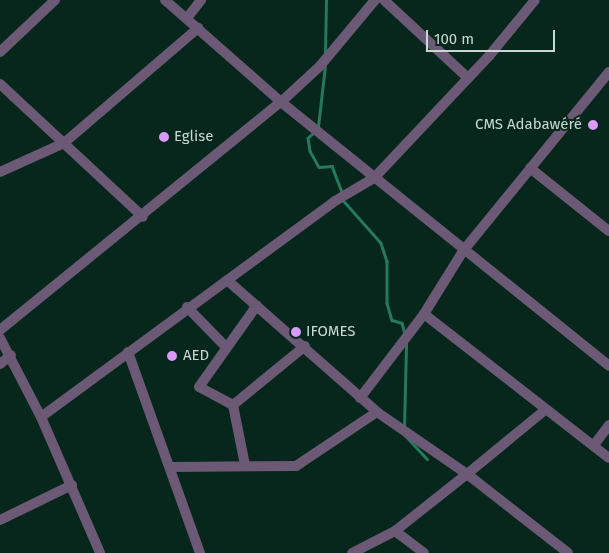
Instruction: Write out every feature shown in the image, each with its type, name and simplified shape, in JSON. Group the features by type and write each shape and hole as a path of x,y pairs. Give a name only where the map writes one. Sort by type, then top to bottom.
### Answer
{"street":[{"path":"0,52 55,0"},
{"path":"165,0 281,102 463,251 609,366"},
{"path":"187,18 201,0"},
{"path":"0,330 143,217 281,102 320,66 375,0"},
{"path":"384,0 468,78"},
{"path":"41,417 187,307 335,200 374,178 468,78 535,0"},
{"path":"0,172 64,142 198,28"},
{"path":"360,398 424,314 463,251 609,72"},
{"path":"0,84 143,217"},
{"path":"530,168 609,231"},
{"path":"226,280 305,346 376,412 467,474 568,553"},
{"path":"233,405 199,387 225,346 257,305"},
{"path":"187,307 225,346"},
{"path":"424,314 609,458"},
{"path":"0,338 11,355 41,417 72,484 100,553"},
{"path":"233,405 305,346"},
{"path":"128,352 171,467 200,553"},
{"path":"0,364 11,355"},
{"path":"233,405 245,465"},
{"path":"352,553 395,531 545,410"},
{"path":"171,467 296,466 376,412"},
{"path":"594,445 609,425"},
{"path":"0,520 72,484"},
{"path":"395,531 424,553"}],"waterway":[{"path":"325,53 326,0"},
{"path":"318,127 325,66"},
{"path":"315,132 308,138 310,151 319,167 332,166 343,194"},
{"path":"343,200 381,243 387,261 387,303 392,320 402,323 405,334"},
{"path":"404,428 406,345"},
{"path":"404,434 427,459"}],"place":[{"name":"CMS Adabawéré","path":"593,125"},
{"name":"Eglise","path":"164,137"},
{"name":"IFOMES","path":"296,332"},
{"name":"AED","path":"172,356"}]}
